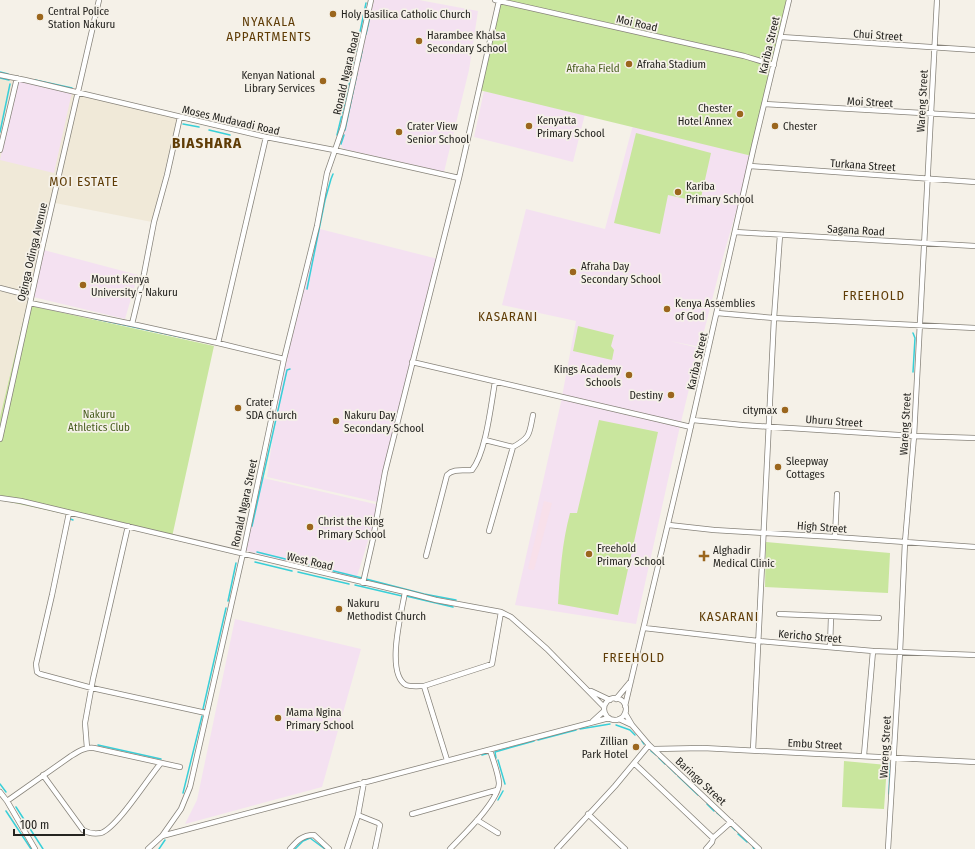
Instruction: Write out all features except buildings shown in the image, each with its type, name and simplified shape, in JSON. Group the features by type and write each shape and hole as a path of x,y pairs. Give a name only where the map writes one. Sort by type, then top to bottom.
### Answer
{"street":[{"name":"Oginga Odinga Avenue","path":"0,439 31,296 99,0"},
{"name":"Ronald Ngara Road","path":"334,150 343,127 371,0"},
{"name":"Moi Road","path":"499,0 744,56 774,65"},
{"path":"364,583 385,472 459,178 499,0"},
{"name":"Kariba Street","path":"625,706 669,525 789,0"},
{"name":"Wareng Street","path":"888,849 905,542 914,436 937,0"},
{"name":"Chui Street","path":"781,37 975,50"},
{"name":"Moses Mudavadi Road","path":"0,75 266,137 334,150 459,178"},
{"path":"0,150 17,78"},
{"name":"Moi Street","path":"764,104 975,116"},
{"path":"132,324 154,222 167,175 180,117"},
{"path":"218,342 266,137"},
{"name":"Ronald Ngara Street","path":"148,849 162,836 185,802 195,766 243,553 284,359 317,226 327,173 334,150"},
{"name":"Turkana Street","path":"750,166 975,182"},
{"name":"Sagana Road","path":"735,232 975,246"},
{"path":"753,750 774,318 780,235"},
{"path":"0,288 31,296"},
{"path":"30,303 218,342 284,359"},
{"path":"717,313 774,318 919,324 975,328"},
{"path":"412,362 691,427"},
{"path":"426,556 447,475 449,472 458,470 472,470 476,464 485,440 495,382"},
{"path":"485,440 513,447 523,442 528,436 533,415"},
{"name":"Uhuru Street","path":"693,420 914,436 975,438"},
{"path":"490,531 513,447"},
{"path":"835,537 838,494"},
{"name":"West Road","path":"0,498 69,512 436,600 501,612 511,617 547,649 589,690 604,709"},
{"path":"69,512 52,596 36,664 38,673 92,688 206,713"},
{"name":"High Street","path":"669,525 975,547"},
{"path":"87,748 85,723 93,679 128,526"},
{"path":"405,592 395,664 399,676 408,686 424,686 491,664 493,660 501,612"},
{"path":"779,614 880,618"},
{"path":"830,647 831,617"},
{"name":"Kericho Street","path":"644,628 758,641 873,651 975,656"},
{"path":"864,755 873,651"},
{"path":"592,723 604,709 606,703 613,699 632,680"},
{"path":"424,686 447,760"},
{"name":"West Road","path":"589,690 613,699"},
{"path":"162,836 447,760 490,750 541,735 582,726 609,718 614,720 619,719 625,713 625,706 621,701 613,699"},
{"path":"604,709 609,718"},
{"name":"Baringo Street","path":"625,713 632,725 649,745 759,849"},
{"name":"Baringo Street","path":"619,719 632,725"},
{"path":"557,849 649,745"},
{"path":"7,801 79,750 87,748 94,748 180,767"},
{"name":"Embu Street","path":"654,749 703,748 753,750 975,762"},
{"path":"450,849 477,820 498,790 498,777 490,750"},
{"path":"43,775 83,830 93,833 100,833 115,823 161,763"},
{"path":"634,763 713,838"},
{"path":"347,849 358,815 364,782"},
{"path":"412,814 498,790"},
{"path":"0,792 7,801 35,849"},
{"path":"588,814 624,849"},
{"path":"358,815 378,822 380,825 375,849"},
{"path":"477,820 498,833"},
{"path":"706,849 712,842 713,838 731,822"},
{"path":"290,849 302,837 307,835 314,835 329,849"}],"shaded area":[{"name":"Harambee Khalsa Secondary School","path":"374,0 419,0 478,11 469,70 444,172 344,149 342,147 341,144"},
{"path":"0,77 178,117 152,222 50,202 0,424"},
{"path":"17,79 72,92 54,173 0,160"},
{"name":"Kenyatta Primary School","path":"484,91 585,114 573,162 474,137"},
{"path":"633,125 752,156 723,257 700,347 670,341 699,348 636,624 515,605 561,402 576,321 502,305 526,209 605,229"},
{"name":"Nakuru Day Secondary School","path":"316,228 438,259 377,502 267,477 284,359"},
{"name":"Mount Kenya University - Nakuru","path":"40,249 138,275 125,319 29,296"},
{"name":"Christ the King Primary School","path":"259,477 379,505 356,580 244,550"},
{"path":"544,501 552,503 534,570 528,569"},
{"name":"Mama Ngina Primary School","path":"235,619 361,649 322,787 185,824 197,800"}],"green space":[{"name":"Afraha Field","path":"498,0 790,0 752,156 479,90"},
{"path":"636,133 711,153 700,202 668,195 660,234 614,223"},
{"name":"Nakuru Athletics Club","path":"27,305 214,346 172,537 0,500 0,417"},
{"path":"578,326 614,335 611,346 614,350 612,360 573,351"},
{"path":"599,420 658,432 618,615 558,604 567,524 570,513 577,513"},
{"path":"766,542 890,553 888,593 765,587"},
{"path":"844,761 887,765 884,809 842,807"}],"waterway":[{"path":"356,51 366,3"},
{"path":"366,34 371,12"},
{"path":"360,61 362,51"},
{"path":"351,72 354,59"},
{"path":"0,72 8,74"},
{"path":"345,130 357,73"},
{"path":"337,135 351,77"},
{"path":"0,78 9,80"},
{"path":"35,80 72,88"},
{"path":"0,132 10,84"},
{"path":"183,124 199,127"},
{"path":"209,130 230,135"},
{"path":"341,144 344,135"},
{"path":"307,289 325,200 333,174"},
{"path":"92,318 190,339"},
{"path":"913,333 915,338 913,372"},
{"path":"252,526 287,370 290,369"},
{"path":"68,518 73,520"},
{"path":"257,552 362,578"},
{"path":"255,562 292,571"},
{"path":"228,601 236,563"},
{"path":"298,572 349,584"},
{"path":"366,579 424,594 456,600"},
{"path":"355,585 402,596"},
{"path":"406,596 453,607"},
{"path":"203,709 226,608"},
{"path":"183,793 202,716"},
{"path":"580,729 610,724"},
{"path":"616,725 630,730 635,735"},
{"path":"538,740 576,730"},
{"path":"496,758 495,752 534,741"},
{"path":"98,745 161,759"},
{"path":"651,751 656,755"},
{"path":"482,755 489,753"},
{"path":"659,758 665,764"},
{"path":"498,760 505,784"},
{"path":"889,763 889,794"},
{"path":"668,766 676,774"},
{"path":"678,776 698,795"},
{"path":"0,784 6,792"},
{"path":"498,800 503,791"},
{"path":"707,804 714,811"},
{"path":"16,807 43,849"},
{"path":"6,811 31,849"},
{"path":"717,813 722,817"},
{"path":"731,826 735,830"},
{"path":"738,834 747,842"},
{"path":"295,849 303,841 310,838 325,849"},
{"path":"159,849 165,840"}],"place":[{"name":"Holy Basilica Catholic Church","path":"333,14"},
{"name":"Central Police Station Nakuru","path":"40,17"},
{"name":"Harambee Khalsa Secondary School","path":"419,41"},
{"name":"Afraha Stadium","path":"629,64"},
{"name":"Kenyan National Library Services","path":"323,81"},
{"name":"Chester Hotel Annex","path":"740,114"},
{"name":"Kenyatta Primary School","path":"529,126"},
{"name":"Chester","path":"775,126"},
{"name":"Crater View Senior School","path":"399,132"},
{"name":"Kariba Primary School","path":"678,192"},
{"name":"Afraha Day Secondary School","path":"573,272"},
{"name":"Mount Kenya University - Nakuru","path":"83,285"},
{"name":"Kenya Assemblies of God","path":"667,309"},
{"name":"Kings Academy Schools","path":"629,375"},
{"name":"Destiny","path":"671,395"},
{"name":"Crater SDA Church","path":"238,408"},
{"name":"citymax","path":"785,410"},
{"name":"Nakuru Day Secondary School","path":"336,421"},
{"name":"Sleepway Cottages","path":"778,467"},
{"name":"Christ the King Primary School","path":"310,527"},
{"name":"Freehold Primary School","path":"589,554"},
{"name":"Alghadir Medical Clinic","path":"704,556"},
{"name":"Nakuru Methodist Church","path":"339,609"},
{"name":"Mama Ngina Primary School","path":"278,718"},
{"name":"Zillian Park Hotel","path":"636,747"}],"district":[{"name":"NYAKALA APPARTMENTS","path":"269,28"},
{"name":"BIASHARA","path":"207,143"},
{"name":"MOI ESTATE","path":"84,181"},
{"name":"FREEHOLD","path":"874,295"},
{"name":"KASARANI","path":"508,316"},
{"name":"KASARANI","path":"729,616"},
{"name":"FREEHOLD","path":"634,657"}]}
